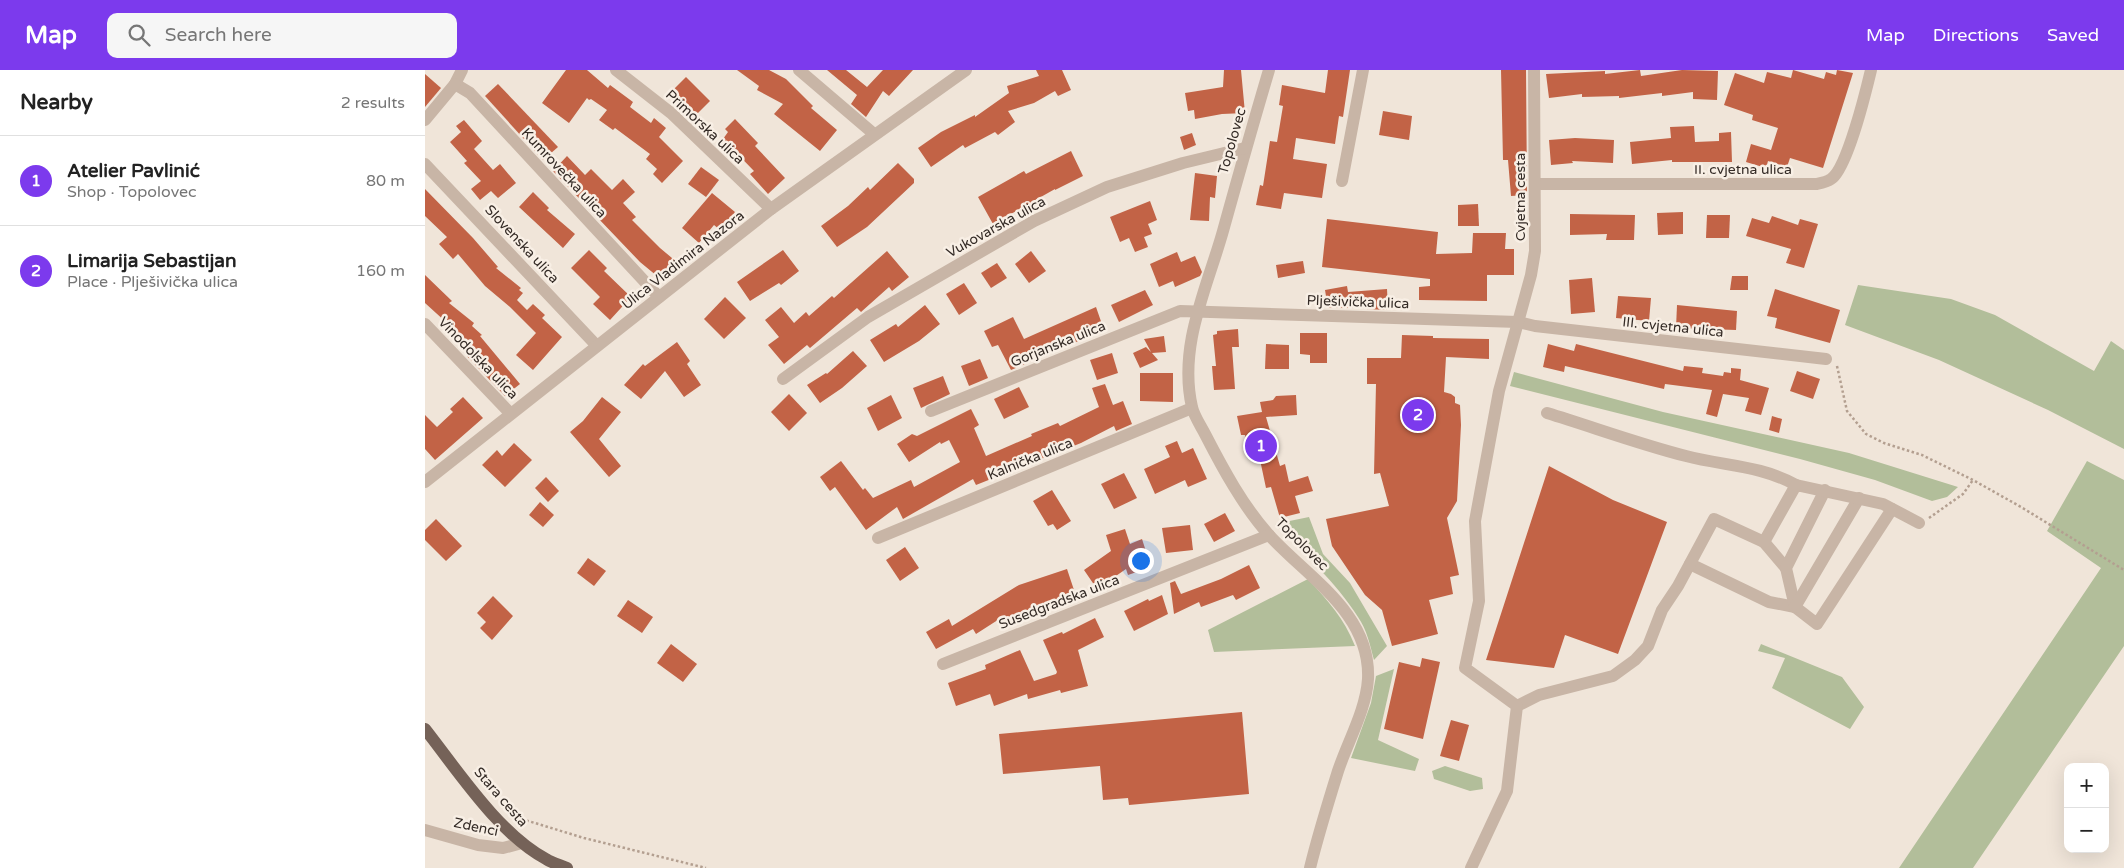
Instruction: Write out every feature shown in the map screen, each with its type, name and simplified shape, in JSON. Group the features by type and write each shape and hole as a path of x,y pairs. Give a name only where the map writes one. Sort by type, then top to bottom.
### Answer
{"main road":[{"name":"Stara cesta","path":"425,729 499,822 522,843 547,860 567,868"}],"street":[{"path":"425,120 455,84 462,70"},
{"name":"Primorska ulica","path":"616,70 671,113 771,209"},
{"path":"799,70 874,134"},
{"name":"Ulica Vladimira Nazora","path":"427,476 597,346 771,209 966,70"},
{"name":"Topolovec","path":"1269,70 1245,148 1223,233 1197,310 1191,338 1189,378 1192,408 1218,459 1241,496 1269,535 1312,574 1335,599 1353,623 1366,659 1368,679 1364,699 1338,770 1310,868"},
{"path":"1342,182 1363,70"},
{"name":"Cvjetna cesta","path":"1517,706 1465,668 1479,601 1475,522 1499,391 1531,274 1535,251 1534,70"},
{"name":"II. cvjetna ulica","path":"1536,184 1816,184 1831,179 1841,168 1864,99 1871,70"},
{"name":"Kumrovečka ulica","path":"455,84 470,93 659,297"},
{"name":"Vukovarska ulica","path":"783,379 868,317 1034,221 1107,187 1183,163 1245,148"},
{"name":"Slovenska ulica","path":"425,164 597,346"},
{"name":"Gorjanska ulica","path":"931,411 1180,310 1197,310"},
{"name":"Plješivička ulica","path":"1197,310 1517,322"},
{"name":"III. cvjetna ulica","path":"1517,322 1535,326 1826,359"},
{"name":"Vinodolska ulica","path":"425,324 510,413"},
{"name":"Kalnička ulica","path":"879,538 1192,408"},
{"path":"1547,413 1687,456 1746,466 1786,479 1796,485 1859,498 1892,508 1919,523"},
{"path":"1764,542 1796,485"},
{"path":"1786,568 1825,490"},
{"path":"1795,607 1859,498"},
{"path":"1690,564 1769,602 1795,607 1817,624 1892,508"},
{"path":"1471,868 1507,791 1517,706 1539,696 1584,682 1613,676 1635,660 1649,646 1662,610 1714,519 1764,542 1786,568 1795,607"},
{"name":"Susedgradska ulica","path":"943,664 1269,535"},
{"name":"Zdenci","path":"425,830 478,845 503,848 522,843"}],"path":[{"path":"1826,359 1837,364 1847,411 1866,434 1884,443 1922,455 1973,480 2021,506 2124,570"},
{"path":"1919,523 1963,494 1973,480"},
{"path":"508,814 584,838 706,868"}],"green space":[{"path":"1858,285 1951,299 1995,315 2094,371 2111,341 2124,350 2124,449 2048,410 1939,360 1845,325"},
{"path":"1514,372 1663,412 1849,453 1958,487 1947,497 1932,501 1875,480 1800,459 1510,386"},
{"path":"2087,461 2124,480 2124,646 1973,868 1899,868 2101,568 2047,531"},
{"path":"1309,517 1323,554 1350,583 1387,646 1374,660 1364,627 1349,604 1319,568 1275,524"},
{"path":"1308,579 1341,618 1355,646 1214,652 1208,630"},
{"path":"1761,644 1842,677 1864,707 1850,729 1772,688 1785,658 1758,651"},
{"path":"1394,669 1378,740 1419,759 1415,771 1351,758 1371,703 1376,676"},
{"path":"1445,766 1482,778 1483,789 1470,791 1434,779 1432,771"}],"building":[{"path":"566,70 587,70 608,88 610,85 633,102 630,107 651,123 654,118 666,128 659,137 683,161 662,183 653,174 657,169 646,159 650,154 615,128 613,130 599,120 607,110 591,99 587,98 569,123 542,103"},
{"path":"737,70 769,70 786,79 813,106 811,108 837,130 820,151 774,114 783,104 757,90 759,86"},
{"path":"827,70 846,70 867,87 883,70 913,70 889,96 883,91 866,117 851,104 857,95"},
{"path":"1036,70 1062,70 1071,90 1058,96 1055,91 1034,103 1008,111 1015,122 998,135 995,132 965,148 963,145 931,167 918,148 941,132 975,115 975,117 1009,93 1007,86 1039,76"},
{"path":"1224,70 1241,70 1245,113 1222,114 1195,119 1194,110 1188,111 1185,93 1223,87"},
{"path":"1328,70 1350,70 1343,117 1339,116 1335,144 1296,138 1293,159 1327,164 1322,198 1284,193 1281,209 1256,205 1260,185 1263,186 1270,141 1277,142 1283,106 1279,105 1282,85 1325,93"},
{"path":"1501,70 1526,70 1527,195 1511,196 1508,160 1503,160"},
{"path":"1640,70 1641,76 1682,70 1718,71 1717,100 1693,99 1693,92 1662,96 1662,93 1619,98 1619,96 1582,97 1582,94 1549,98 1546,74 1605,71 1605,74"},
{"path":"1793,70 1824,79 1826,72 1836,75 1837,70 1853,73 1823,168 1790,158 1787,167 1768,161 1766,168 1746,162 1751,144 1771,150 1778,128 1752,120 1753,115 1724,105 1735,73 1764,83 1767,72 1791,78"},
{"path":"425,74 441,88 425,107"},
{"path":"686,77 710,101 694,117 669,94"},
{"path":"498,84 558,147 543,160 485,96"},
{"path":"1383,111 1412,116 1409,140 1379,135"},
{"path":"735,119 758,143 755,146 785,178 768,194 750,174 754,171 723,139 728,132 725,129"},
{"path":"464,120 482,141 474,149 493,170 500,164 516,183 498,198 491,191 480,200 471,189 481,181 464,163 467,161 450,142 461,132 456,126"},
{"path":"1694,126 1695,142 1719,141 1719,133 1731,132 1732,162 1672,162 1672,160 1632,164 1630,142 1671,138 1670,127"},
{"path":"1192,133 1196,145 1184,150 1180,137"},
{"path":"1575,138 1614,140 1613,163 1572,161 1573,163 1551,165 1549,140"},
{"path":"1071,151 1083,176 1055,189 993,224 978,197 1024,171 1026,174"},
{"path":"567,156 585,175 591,169 612,190 623,179 635,192 623,203 636,217 632,220 678,263 663,281 640,262 553,171"},
{"path":"898,163 914,179 914,183 867,227 837,247 821,226 848,206 868,187 870,190"},
{"path":"701,167 719,180 706,197 688,184"},
{"path":"1195,173 1217,176 1215,198 1210,197 1209,221 1190,220"},
{"path":"425,189 473,238 498,267 496,268 521,288 519,290 523,293 517,300 527,310 533,304 545,315 542,318 562,337 533,370 516,355 536,333 485,286 458,254 453,259 439,244 447,237 425,216"},
{"path":"533,192 549,208 547,210 575,234 563,248 519,207"},
{"path":"712,193 735,212 720,230 714,225 699,243 682,228"},
{"path":"1150,201 1157,220 1148,224 1152,234 1144,237 1148,247 1135,252 1129,238 1120,242 1110,217"},
{"path":"1478,204 1479,226 1458,226 1458,205"},
{"path":"1683,212 1683,234 1658,235 1657,213"},
{"path":"1570,214 1635,215 1634,240 1606,240 1607,234 1570,235"},
{"path":"1707,215 1730,215 1729,238 1706,238"},
{"path":"1772,216 1798,225 1800,219 1818,224 1804,268 1786,263 1791,249 1746,236 1752,218 1769,223"},
{"path":"1327,219 1438,232 1436,254 1472,253 1473,233 1506,233 1505,249 1514,249 1514,275 1487,275 1487,301 1419,300 1419,287 1430,286 1430,279 1322,267"},
{"path":"589,250 607,268 604,271 631,297 610,320 593,304 600,297 571,268"},
{"path":"783,250 799,271 781,285 779,283 750,301 737,282"},
{"path":"887,251 909,277 892,291 889,287 861,312 857,308 810,348 807,345 784,364 768,345 779,337 765,320 781,307 794,323 806,312 809,316 832,296 834,298"},
{"path":"1031,251 1046,271 1029,283 1015,264"},
{"path":"1177,252 1181,262 1195,256 1202,272 1200,276 1175,287 1173,281 1159,287 1150,264"},
{"path":"1303,261 1305,273 1278,278 1276,265"},
{"path":"997,263 1007,278 991,288 981,273"},
{"path":"425,275 452,301 449,303 474,323 472,326 482,335 480,336 520,384 505,396 466,355 473,348 445,326 447,323 425,303"},
{"path":"1732,276 1748,276 1748,290 1730,290"},
{"path":"1592,278 1595,312 1571,314 1569,280"},
{"path":"964,283 977,303 959,315 946,294"},
{"path":"1347,286 1348,292 1387,289 1388,310 1366,309 1365,306 1328,308 1325,290"},
{"path":"1775,289 1840,310 1830,343 1775,328 1777,318 1767,316"},
{"path":"1145,290 1153,305 1119,322 1111,305"},
{"path":"1618,296 1651,298 1649,321 1616,318"},
{"path":"725,297 746,318 724,339 704,319"},
{"path":"925,305 940,324 919,341 884,362 870,340 896,324 898,327"},
{"path":"1677,305 1737,311 1736,330 1676,328"},
{"path":"1096,307 1104,330 1011,370 998,345 992,347 984,331 1013,317 1024,339"},
{"path":"1238,329 1239,347 1232,347 1235,389 1214,390 1212,366 1216,366 1213,335 1217,334 1217,331"},
{"path":"1300,333 1327,333 1327,363 1310,363 1310,355 1300,354"},
{"path":"1402,335 1433,336 1433,338 1489,339 1489,359 1446,357 1444,392 1455,397 1455,403 1460,405 1461,425 1457,501 1447,518 1459,575 1450,577 1453,594 1429,600 1438,634 1392,646 1382,610 1365,595 1332,546 1326,519 1389,506 1380,473 1374,474 1376,384 1367,384 1367,358 1401,358"},
{"path":"1164,336 1166,352 1152,353 1158,360 1140,368 1133,353 1146,347 1151,352 1144,339"},
{"path":"677,342 690,361 687,364 701,385 684,397 665,371 641,399 624,385 643,364 645,366"},
{"path":"1266,344 1289,345 1289,369 1265,369"},
{"path":"1548,344 1574,351 1576,344 1683,371 1684,366 1703,368 1702,373 1723,376 1724,372 1731,373 1731,368 1741,369 1740,380 1769,388 1761,415 1745,411 1749,398 1723,394 1717,417 1706,414 1712,390 1665,384 1664,389 1565,366 1564,372 1543,367"},
{"path":"853,351 867,366 842,388 820,403 807,385 827,374"},
{"path":"1112,353 1118,373 1097,380 1090,360"},
{"path":"980,359 988,378 969,386 961,366"},
{"path":"1797,371 1820,379 1813,399 1790,391"},
{"path":"1140,373 1173,373 1173,402 1140,401"},
{"path":"943,376 950,394 921,408 913,388"},
{"path":"1105,384 1113,405 1123,401 1132,424 1116,431 1114,426 1081,443 976,485 973,479 903,519 897,507 866,530 835,487 830,491 820,477 841,461 863,490 865,488 873,498 911,480 914,487 960,462 949,440 941,444 940,442 909,462 897,444 912,434 917,436 971,409 979,425 974,428 986,456 1032,436 1031,434 1058,423 1060,426 1099,407 1092,388"},
{"path":"1019,387 1029,407 1004,419 994,399"},
{"path":"789,394 807,413 789,431 771,412"},
{"path":"891,395 902,418 878,431 867,408"},
{"path":"1296,395 1297,415 1266,417 1280,466 1285,464 1289,482 1308,476 1313,491 1295,496 1300,513 1280,518 1271,487 1266,488 1259,455 1251,457 1245,435 1241,435 1237,416 1262,412 1260,402 1273,400 1276,396"},
{"path":"463,397 483,418 435,460 425,449 425,415 437,427 453,412 450,409"},
{"path":"602,397 621,412 599,439 621,466 609,477 570,432 583,421"},
{"path":"1772,416 1782,419 1779,433 1769,430"},
{"path":"1177,441 1182,453 1193,448 1207,479 1188,487 1185,480 1155,494 1144,469 1170,457 1165,446"},
{"path":"514,443 532,460 505,487 482,465 497,450 502,456"},
{"path":"1549,466 1613,500 1667,522 1618,654 1565,635 1554,668 1486,660"},
{"path":"1124,473 1137,498 1114,509 1101,484"},
{"path":"546,477 559,491 548,502 535,488"},
{"path":"1052,490 1071,521 1057,530 1053,524 1048,526 1033,501"},
{"path":"540,502 554,515 543,527 529,515"},
{"path":"1225,513 1235,531 1214,542 1204,524"},
{"path":"436,519 462,546 446,561 425,540 425,530"},
{"path":"1190,525 1193,550 1166,553 1162,528"},
{"path":"1125,529 1130,544 1142,539 1151,567 1128,575 1126,569 1097,589 1084,570 1111,551 1106,535"},
{"path":"905,547 919,568 900,581 886,560"},
{"path":"588,558 606,571 594,586 577,573"},
{"path":"1249,565 1260,588 1236,600 1233,595 1201,607 1199,602 1174,614 1170,583 1175,581 1181,594 1221,579"},
{"path":"1067,569 1076,596 1040,608 1039,606 1008,623 1004,616 976,634 973,629 936,649 926,632 949,619 952,626 1019,585"},
{"path":"1162,595 1168,614 1134,631 1124,611 1148,599 1149,601"},
{"path":"493,596 513,616 492,640 480,628 486,622 477,613"},
{"path":"628,600 653,617 642,633 617,616"},
{"path":"1095,618 1104,637 1078,650 1088,686 1061,693 1060,690 1028,699 1027,694 994,706 990,694 956,706 948,683 986,669 985,665 1020,650 1034,681 1056,674 1057,672 1043,640 1062,632 1063,634"},
{"path":"671,644 697,664 683,682 657,663"},
{"path":"1422,658 1440,662 1423,739 1384,729 1399,662 1420,667"},
{"path":"1242,712 1249,794 1129,805 1128,798 1103,800 1100,766 1003,774 999,734"},
{"path":"1451,720 1469,725 1459,761 1440,756"}],"place":[{"name":"Limarija Sebastijan","path":"1418,415"},
{"name":"Atelier Pavlinić","path":"1261,446"}]}
